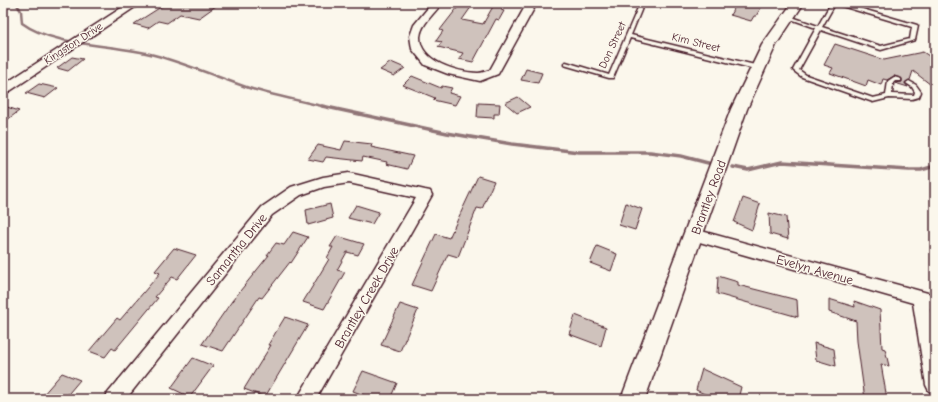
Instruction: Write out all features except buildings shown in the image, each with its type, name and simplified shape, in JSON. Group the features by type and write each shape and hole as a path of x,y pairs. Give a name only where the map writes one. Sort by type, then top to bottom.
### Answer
{"street":[{"name":"Kingston Drive","path":"6,86 136,3"},
{"path":"437,3 419,25 415,36 417,49 429,63 452,72 480,77 494,72 532,3"},
{"name":"Brantley Road","path":"633,399 739,109 769,45 798,3"},
{"name":"Samantha Drive","path":"114,399 267,211 296,191 324,182 349,178 425,195"},
{"name":"Brantley Creek Drive","path":"306,399 425,195"},
{"name":"Evelyn Avenue","path":"694,235 927,300"},
{"path":"927,300 935,386"}],"lane":[{"name":"Don Street","path":"566,64 611,76 642,3"},
{"path":"833,3 796,70 804,76 867,98 878,100 889,96 917,96 917,89 909,83"},
{"path":"787,17 881,48 912,40 914,26 837,3"},
{"name":"Kim Street","path":"628,36 759,68"},
{"path":"889,96 890,82 894,79 899,80"}],"waterway":[{"path":"16,3 21,11 22,23 35,31 50,37 85,44 138,51 154,55 178,62 258,91 327,107"},
{"path":"322,106 447,133 512,144 579,152 650,152 681,156 708,163"},
{"path":"733,167 748,170 782,162 909,170 921,170 935,166"}]}
